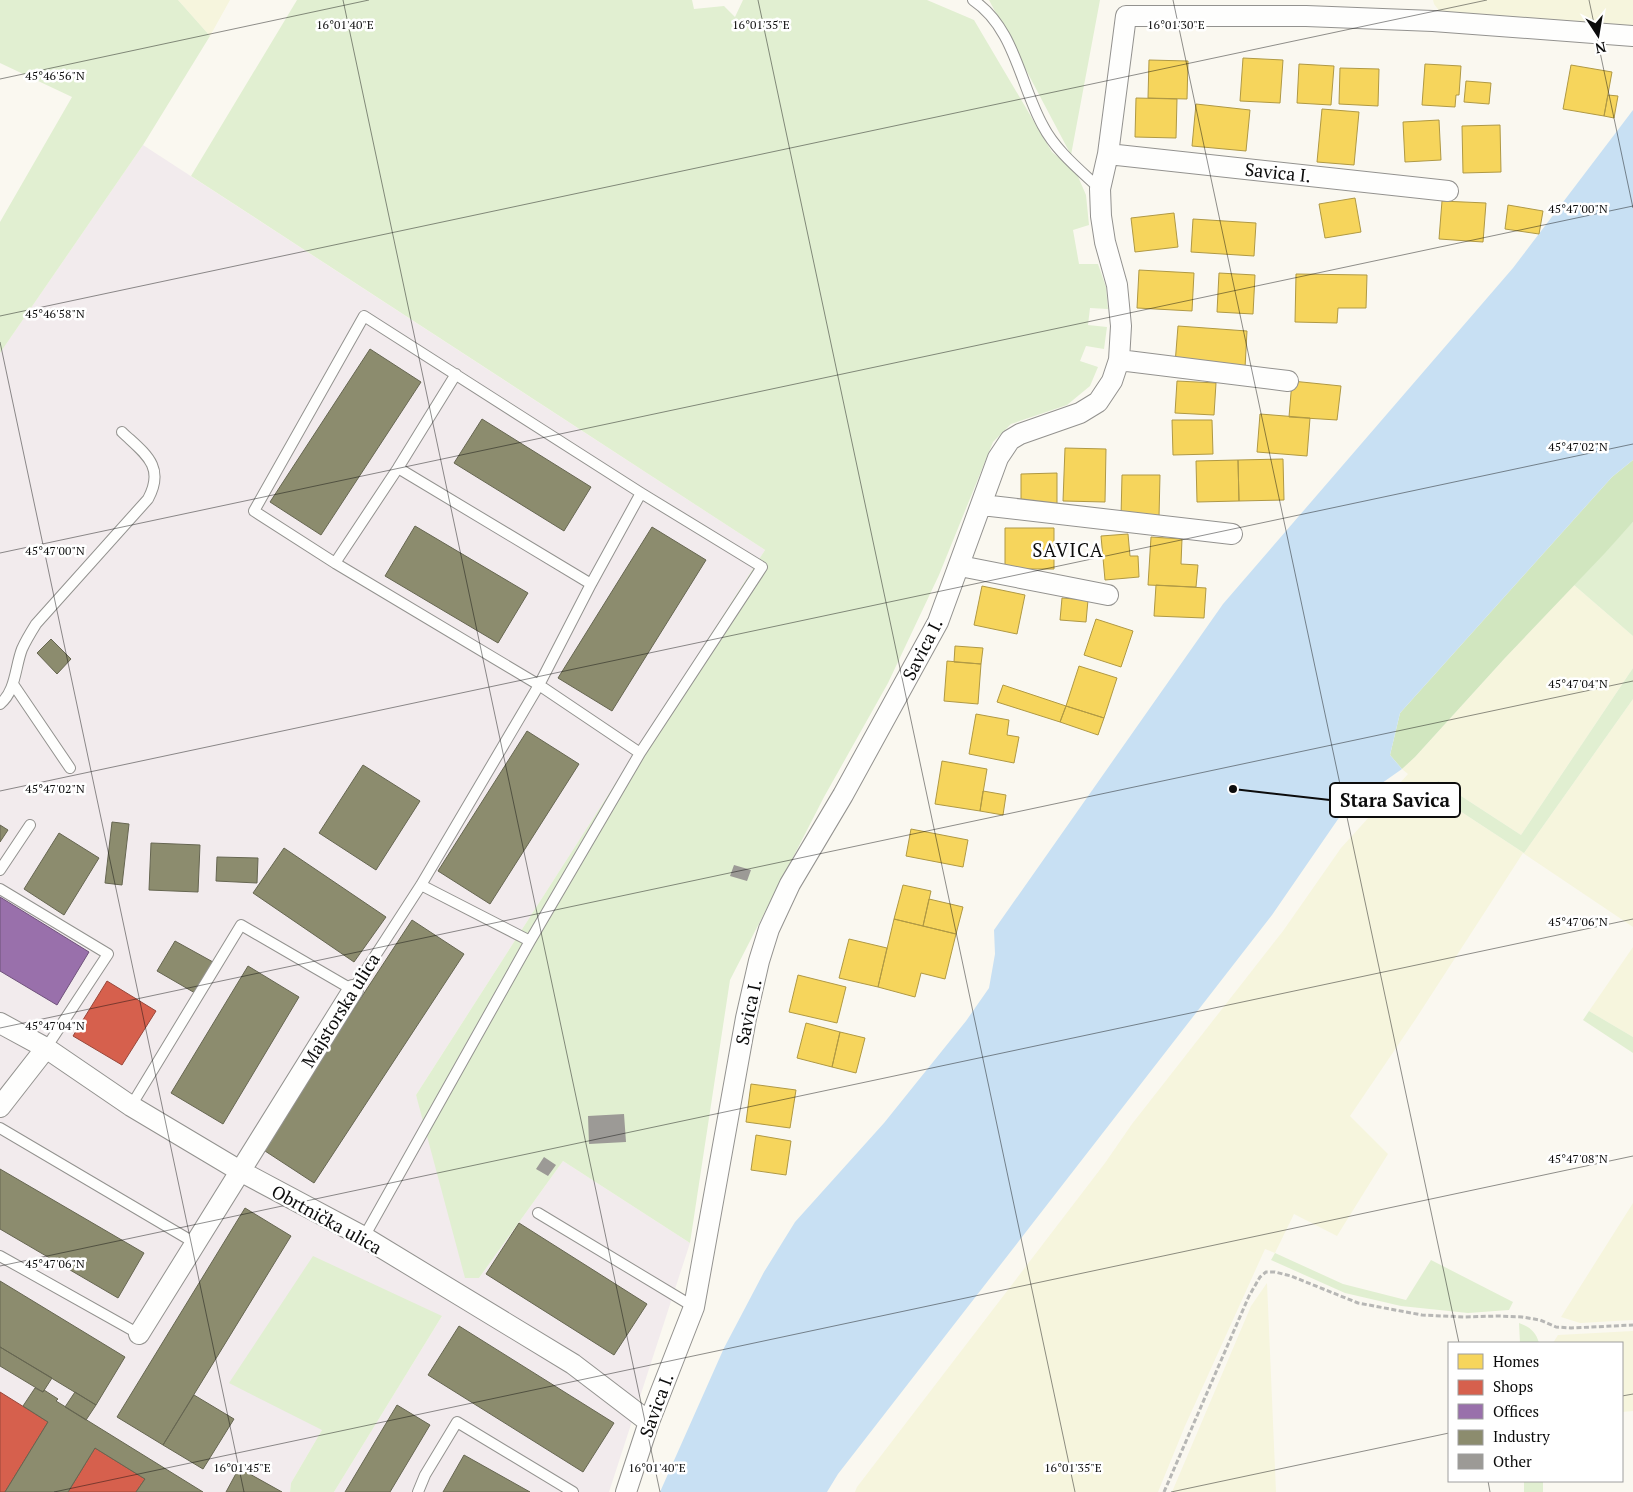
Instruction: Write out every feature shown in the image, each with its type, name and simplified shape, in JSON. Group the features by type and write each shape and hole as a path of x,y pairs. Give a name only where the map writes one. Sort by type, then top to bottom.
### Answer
{"street":[{"name":"Savica I.","path":"626,1492 649,1422 694,1306 746,1018 759,961 769,929 790,884 843,795 938,622 998,458 1010,440 1020,434 1080,413 1098,402 1112,381 1119,360 1121,326 1117,285 1100,216 1100,189 1108,154 1126,16 1306,8 1433,21 1633,36"},
{"name":"Savica I.","path":"1108,154 1448,191"},
{"path":"1119,360 1288,381"},
{"path":"982,505 1232,534"},
{"path":"960,566 1108,595"},
{"name":"Majstorska ulica","path":"139,1334 353,990"},
{"name":"Obrtnička ulica","path":"0,1023 46,1048 131,1106 240,1171 364,1237 573,1364 649,1422"},
{"path":"0,1107 46,1048"}],"lane":[{"path":"973,0 989,12 1007,40 1043,127 1063,153 1100,189"},
{"path":"364,1237 530,941 640,753 762,567 641,493 364,316 254,511 334,563 539,685 640,753"},
{"path":"334,563 398,468 456,374"},
{"path":"0,704 6,699 13,684 23,647 36,624 148,499 153,489 156,475 149,458 122,432"},
{"path":"398,468 591,584"},
{"name":"Majstorska ulica","path":"353,990 421,885 539,685 641,493"},
{"path":"13,684 70,768"},
{"path":"0,870 30,825"},
{"path":"421,885 530,941"},
{"path":"0,889 108,954 46,1048"},
{"path":"131,1106 241,925 353,990"},
{"path":"0,1128 195,1243"},
{"path":"538,1213 694,1306"},
{"path":"0,1256 139,1334"},
{"path":"418,1492 425,1475 457,1422 573,1492"}],"path":[{"path":"1164,1492 1249,1296 1260,1277 1266,1272 1292,1276 1358,1303 1422,1315 1522,1317 1540,1320 1556,1327 1571,1328 1633,1325"}],"shaded area":[{"path":"143,145 765,550 416,1095 479,1278 563,1161 690,1243 609,1492 334,1492 442,1316 322,1430 291,1483 290,1492 0,1492 0,353"}],"green space":[{"path":"0,0 178,0 210,36 143,145 0,353 0,222 72,97 0,63"},
{"path":"178,0 230,0 210,36"},
{"path":"297,0 692,0 694,9 724,6 735,17 743,0 927,0 974,20 1052,152 1076,172 1086,195 1089,225 1073,230 1079,264 1098,264 1106,287 1108,309 1090,308 1088,325 1107,327 1104,349 1086,346 1080,361 1098,367 1090,386 1067,405 1011,424 993,442 939,575 888,683 824,797 730,980 690,1243 563,1161 479,1278 465,1278 416,1095 765,550 191,176"},
{"path":"989,0 1100,0 1071,155"},
{"path":"1433,0 1633,0 1633,30 1440,12"},
{"path":"1633,460 1633,522 1402,769 1390,755 1400,713 1612,477"},
{"path":"1633,522 1633,636 1574,585"},
{"path":"1574,585 1633,636 1633,668 1521,835 1438,781 1431,792 1524,853 1633,699 1633,927 1523,853 1415,1020 1350,1116 1388,1154 1337,1236 1294,1214 1275,1253 1265,1249 1185,1426 1158,1492 855,1492 1105,1163 1132,1124 1283,931 1341,848 1408,774 1402,769"},
{"path":"1633,668 1633,699 1524,853 1431,792 1438,781 1521,835"},
{"path":"1633,947 1633,1037 1589,1011"},
{"path":"1589,1011 1633,1037 1633,1053 1583,1020"},
{"path":"1633,1203 1633,1320 1580,1323 1561,1317"},
{"path":"1275,1253 1343,1284 1406,1300 1431,1260 1513,1302 1509,1310 1468,1313 1401,1306 1345,1293 1271,1260"},
{"path":"313,1256 442,1316 334,1492 290,1492 291,1483 322,1430 229,1383"},
{"path":"1267,1283 1276,1492 1172,1492 1251,1306"},
{"path":"1519,1323 1532,1330 1539,1342 1520,1342"},
{"path":"1633,1331 1633,1411 1623,1412 1623,1342 1554,1342 1558,1335"},
{"path":"1524,1482 1543,1482 1543,1492 1524,1492"}],"water":[{"path":"1633,110 1633,460 1612,477 1400,713 1390,755 1402,769 1345,809 1272,915 838,1474 827,1492 660,1492 724,1348 764,1272 795,1222 884,1123 966,1021 989,988 995,954 994,930 1223,604 1513,268"}],"building: Homes":[{"path":"1243,58 1283,60 1280,103 1240,101"},
{"path":"1149,60 1188,61 1187,99 1148,98"},
{"path":"1299,64 1334,66 1331,105 1297,103"},
{"path":"1425,64 1461,66 1459,95 1456,95 1455,107 1422,105"},
{"path":"1571,65 1612,72 1604,116 1563,109"},
{"path":"1340,68 1379,69 1378,106 1339,104"},
{"path":"1466,81 1491,83 1489,104 1464,102"},
{"path":"1608,95 1618,96 1614,118 1604,116"},
{"path":"1136,98 1177,99 1176,138 1135,137"},
{"path":"1196,104 1250,110 1246,151 1192,146"},
{"path":"1322,109 1359,112 1354,165 1317,162"},
{"path":"1439,120 1441,160 1405,162 1403,122"},
{"path":"1500,125 1501,172 1463,173 1462,126"},
{"path":"1355,198 1361,232 1325,238 1319,204"},
{"path":"1442,201 1486,203 1483,242 1439,239"},
{"path":"1508,205 1543,211 1539,234 1505,229"},
{"path":"1174,213 1178,247 1135,252 1131,218"},
{"path":"1193,219 1256,223 1254,256 1191,252"},
{"path":"1139,270 1194,273 1192,311 1137,308"},
{"path":"1219,273 1255,275 1253,314 1217,312"},
{"path":"1296,274 1367,275 1366,308 1338,308 1337,323 1295,322"},
{"path":"1178,326 1247,331 1245,368 1175,364"},
{"path":"1177,381 1216,383 1214,415 1175,413"},
{"path":"1292,381 1341,386 1337,420 1289,417"},
{"path":"1260,414 1310,418 1307,456 1257,452"},
{"path":"1172,420 1212,420 1213,454 1173,455"},
{"path":"1065,448 1106,449 1105,502 1063,501"},
{"path":"1283,459 1284,500 1239,501 1238,460"},
{"path":"1238,460 1239,501 1197,502 1196,461"},
{"path":"1057,473 1057,505 1021,505 1021,474"},
{"path":"1122,475 1160,475 1159,517 1121,517"},
{"path":"1005,528 1054,528 1054,569 1005,569"},
{"path":"1128,534 1130,556 1138,556 1139,577 1105,580 1101,536"},
{"path":"1151,537 1182,539 1181,564 1198,565 1196,587 1148,585"},
{"path":"1156,585 1206,588 1204,618 1154,616"},
{"path":"982,586 1025,595 1017,634 974,625"},
{"path":"1062,598 1088,600 1086,622 1060,620"},
{"path":"1096,619 1133,631 1121,667 1084,655"},
{"path":"955,646 983,648 981,664 954,662"},
{"path":"947,661 981,664 978,704 944,701"},
{"path":"1079,666 1117,678 1104,718 1066,706"},
{"path":"1003,685 1066,706 1060,722 997,702"},
{"path":"1066,706 1104,718 1098,735 1060,722"},
{"path":"976,714 1009,720 1007,735 1019,737 1014,763 969,754"},
{"path":"942,761 987,769 980,811 935,804"},
{"path":"983,791 1006,795 1003,815 980,811"},
{"path":"911,829 968,840 963,867 906,856"},
{"path":"903,885 931,891 923,926 894,919"},
{"path":"929,899 963,907 956,934 923,926"},
{"path":"894,919 956,934 945,979 921,973 915,997 878,987"},
{"path":"849,939 887,948 878,987 839,978"},
{"path":"798,975 846,987 837,1023 789,1012"},
{"path":"806,1023 840,1032 832,1067 797,1058"},
{"path":"840,1032 865,1038 856,1073 832,1067"},
{"path":"751,1084 796,1090 790,1128 746,1122"},
{"path":"756,1135 791,1141 786,1175 751,1170"}],"building: Shops":[{"path":"107,981 156,1011 122,1065 73,1036"},
{"path":"0,1392 48,1422 5,1492 0,1492"},
{"path":"95,1448 145,1479 136,1492 68,1492"}],"building: Offices":[{"path":"0,897 89,952 57,1005 0,971"}],"building: Industry":[{"path":"370,349 421,382 321,535 270,502"},
{"path":"482,419 591,487 564,531 454,463"},
{"path":"415,526 528,593 498,643 385,576"},
{"path":"652,527 706,560 612,711 558,678"},
{"path":"51,639 71,659 57,674 37,653"},
{"path":"527,731 579,764 490,904 438,871"},
{"path":"363,765 420,801 376,870 319,833"},
{"path":"112,822 129,824 122,885 105,883"},
{"path":"0,825 8,830 0,842"},
{"path":"59,833 99,858 64,915 24,889"},
{"path":"151,843 200,845 198,892 149,890"},
{"path":"284,848 386,917 354,962 253,893"},
{"path":"217,857 258,858 257,883 216,881"},
{"path":"412,920 464,954 314,1183 262,1149"},
{"path":"175,941 213,962 195,993 157,971"},
{"path":"248,966 299,997 223,1124 171,1093"},
{"path":"0,1169 144,1253 118,1298 0,1229"},
{"path":"245,1208 291,1236 163,1445 117,1417"},
{"path":"519,1223 647,1304 614,1355 486,1274"},
{"path":"0,1281 125,1357 96,1405 0,1347"},
{"path":"459,1326 614,1423 583,1472 428,1375"},
{"path":"0,1347 52,1378 43,1392 0,1366"},
{"path":"35,1388 43,1392 44,1390 58,1399 56,1401 203,1492 136,1492 145,1479 95,1448 68,1492 5,1492 48,1422 23,1406"},
{"path":"75,1392 96,1405 86,1420 65,1407"},
{"path":"194,1395 234,1419 203,1469 163,1445"},
{"path":"397,1405 430,1425 390,1492 345,1492"},
{"path":"464,1455 530,1492 443,1492"},
{"path":"239,1468 282,1492 226,1492"}],"building: Other":[{"path":"734,865 751,870 747,881 730,876"},
{"path":"624,1114 626,1142 589,1144 588,1116"},
{"path":"544,1157 556,1165 548,1176 536,1169"}],"place":[{"name":"Stara Savica","path":"1233,789"}],"district":[{"name":"SAVICA","path":"1068,549"}]}
